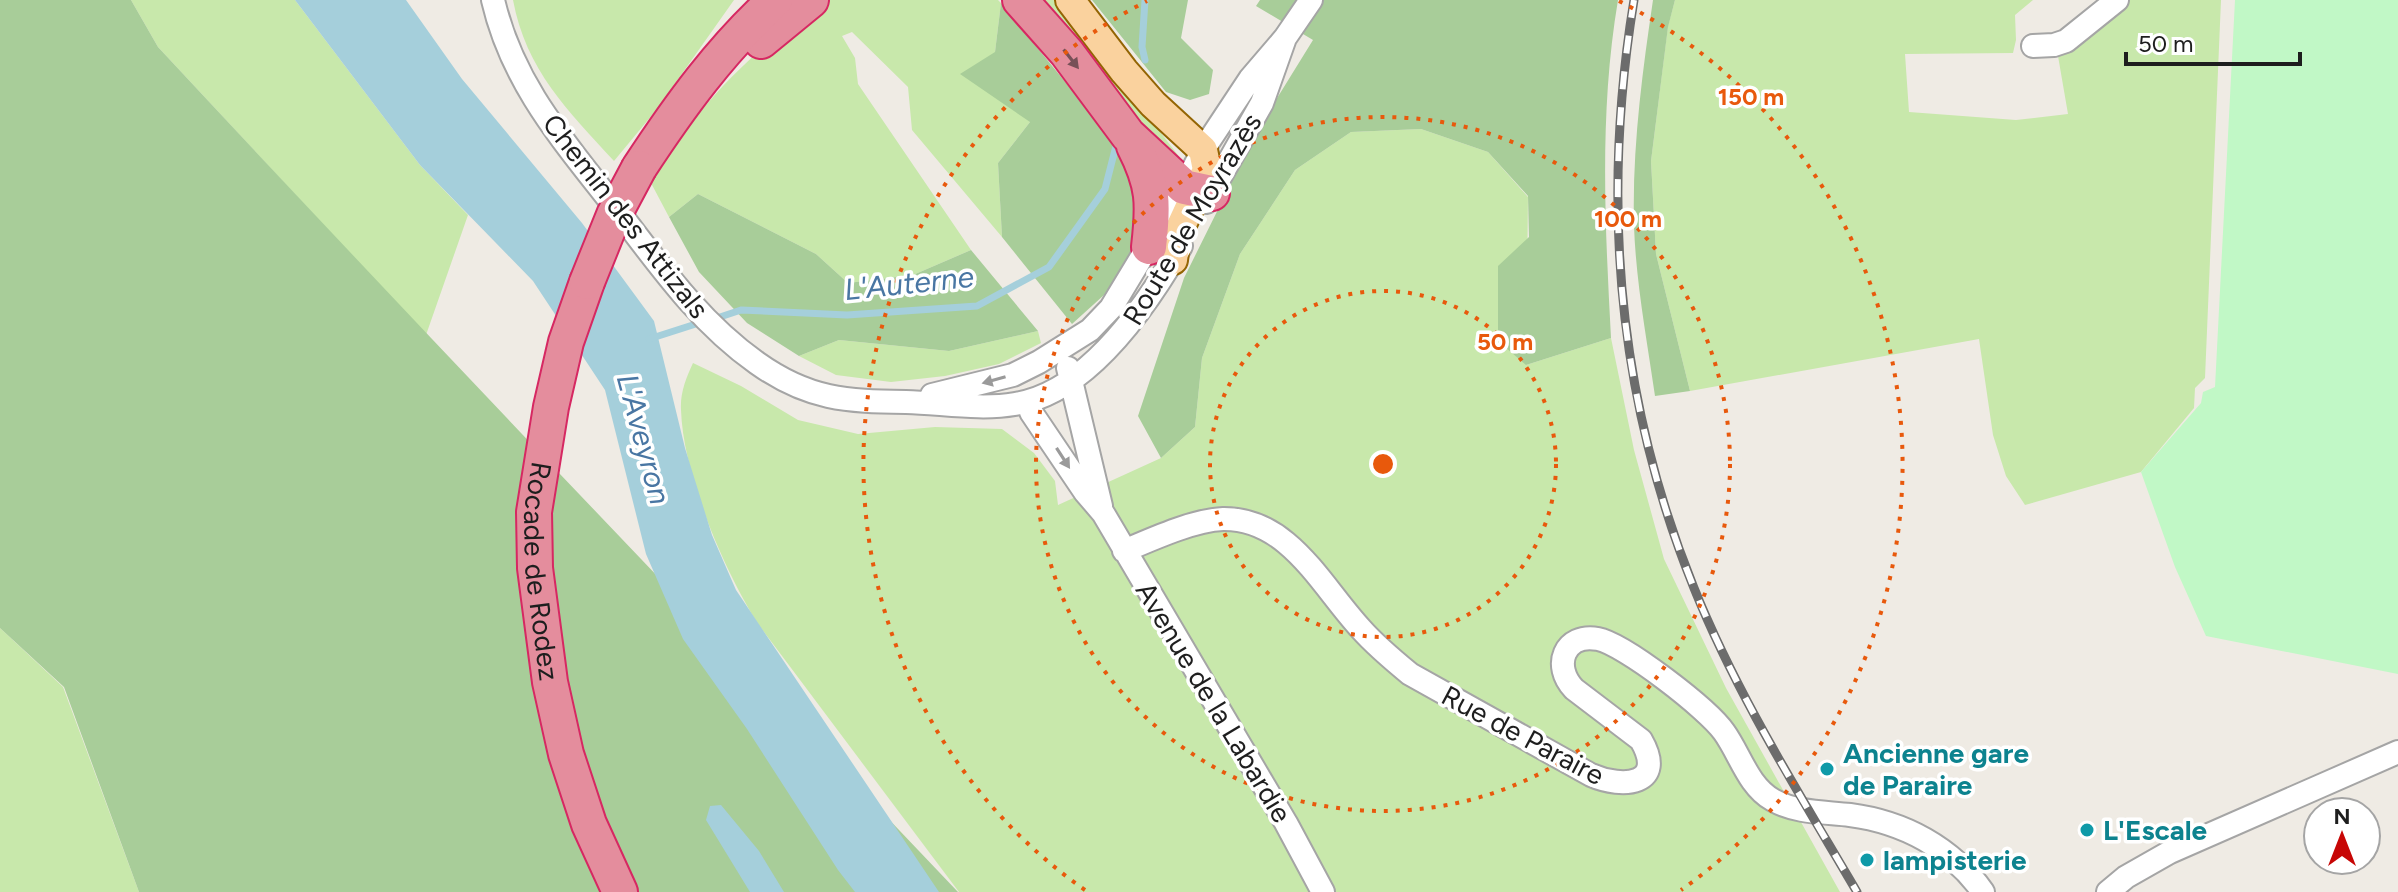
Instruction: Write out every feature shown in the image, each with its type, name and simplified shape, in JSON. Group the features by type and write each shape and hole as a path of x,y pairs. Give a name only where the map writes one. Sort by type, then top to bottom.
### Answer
{"highway":[{"path":"678,109 718,82 768,34 811,0"},
{"path":"1020,0 1067,53 1128,135 1148,173 1161,254"},
{"path":"678,109 765,6"},
{"name":"Rocade de Rodez","path":"620,892 589,824 566,754 550,682 542,568 534,512 551,407 566,342 614,215 639,168 678,109"},
{"path":"1128,135 1198,190"},
{"name":"Rocade de Rodez","path":"542,568 584,738 607,807 643,892"}],"main road":[{"path":"1070,0 1153,104 1203,150 1207,170 1176,237 1161,254"}],"street":[{"name":"Chemin des Attizals","path":"493,0 500,30 527,89 563,141 675,285 712,324 759,365 798,387 850,401 999,406 1031,401 1070,380"},
{"name":"Route de Moyrazès","path":"1203,150 1250,79 1285,38 1311,0"},
{"path":"2033,46 2066,41 2117,0"},
{"name":"Route de Moyrazès","path":"1198,190 1262,103 1285,38"},
{"name":"Route de Moyrazès","path":"1064,348 1090,330 1161,254"},
{"name":"Route de Moyrazès","path":"1070,380 1122,335 1160,284 1161,254"},
{"name":"Chemin des Attizals","path":"904,402 1013,375 1064,348"},
{"path":"1064,348 1070,380"},
{"path":"1031,401 1064,348"},
{"name":"Avenue de la Labardie","path":"1070,380 1103,513"},
{"name":"Avenue de la Labardie","path":"1031,401 1031,412 1085,492 1103,513 1323,892"},
{"name":"Rue de Paraire","path":"1124,551 1206,522 1234,520 1262,526 1288,543 1360,628 1410,674 1591,775 1608,783 1633,783 1642,778 1648,760 1641,740 1574,689 1563,671 1563,657 1576,641 1599,639 1611,643 1685,693 1711,716 1725,732 1758,788 1770,799 1810,811 1895,825 1944,851 1961,865 1983,892"},
{"path":"2108,892 2126,877 2170,852 2398,752"}],"green space":[{"path":"0,0 131,0 158,47 958,892 139,892 64,687 0,628"},
{"path":"131,0 295,0 420,165 468,215 426,335 158,47"},
{"path":"513,0 734,0 657,109 614,161 565,107 539,69 519,25"},
{"path":"828,0 998,0 1001,3 995,52 1030,122 998,163 1002,237 912,130 908,87 852,32 842,36 855,58 858,84 971,250 913,275 848,283 816,254 698,194 669,217 651,183 686,130 751,58"},
{"path":"1035,0 1059,0 1184,163 1182,169 1176,171"},
{"path":"1092,0 1188,0 1181,38 1213,70 1209,94 1190,100 1166,92"},
{"path":"1260,0 1618,0 1606,126 1611,338 1526,365 1498,341 1498,266 1529,237 1528,196 1488,152 1421,129 1351,132 1295,170 1240,254 1202,358 1195,427 1161,458 1138,416 1184,278 1258,129 1313,40 1256,6"},
{"path":"1653,0 1675,0 1668,27 1651,161 1656,254 1690,391 1655,396 1642,311 1634,226 1639,112"},
{"path":"1675,0 2033,0 2015,15 2013,53 1905,54 1909,112 2016,120 2068,114 2058,56 2101,28 2109,13 2128,0 2221,0 2205,378 2195,388 2194,408 2141,472 2025,505 2006,476 1993,435 1979,339 1690,391 1656,254 1651,161 1668,26"},
{"path":"2235,0 2398,0 2398,674 2206,636 2175,567 2141,472 2201,403 2203,392 2215,387"},
{"path":"1001,3 1127,158 1148,195 1129,258 1104,295 1072,324 1002,237 998,163 1030,122 960,74 995,52"},
{"path":"1421,129 1488,152 1528,197 1526,365 1611,338 1634,450 1664,559 1726,688 1840,892 959,892 758,624 732,577 697,492 683,436 681,398 693,363 741,386 798,420 858,434 935,427 1002,429 1034,453 1055,481 1058,505 1161,458 1195,427 1202,358 1240,254 1295,170 1351,132"},
{"path":"698,194 816,254 848,283 913,275 971,250 1038,331 949,351 839,340 799,356 747,323 699,272 669,217"},
{"path":"1038,331 1041,343 999,364 945,376 891,382 836,375 799,356 839,340 949,351"},
{"path":"0,628 63,687 139,892 0,892"}],"water":[{"name":"L'Aveyron","path":"295,0 406,0 462,79 582,223 654,321 685,448 712,535 736,590 939,892 855,892 838,870 747,729 683,639 646,554 605,390 533,281 420,165"},
{"path":"721,805 759,851 784,892 750,892 706,820 710,806"}],"waterway":[{"name":"L'Auterne","path":"1145,0 1142,47 1145,60"},
{"name":"L'Auterne","path":"714,319 741,310 847,315 977,306 1049,267 1105,189 1118,138"},
{"name":"L'Auterne","path":"649,339 702,322"}],"railway":[{"path":"1634,0 1624,75 1618,225 1632,372 1648,444 1668,516 1694,588 1729,667 1857,892"}],"place":[{"name":"Ancienne gare de Paraire","path":"1827,769"},
{"name":"L'Escale","path":"2087,830"},
{"name":"lampisterie","path":"1867,860"}]}
